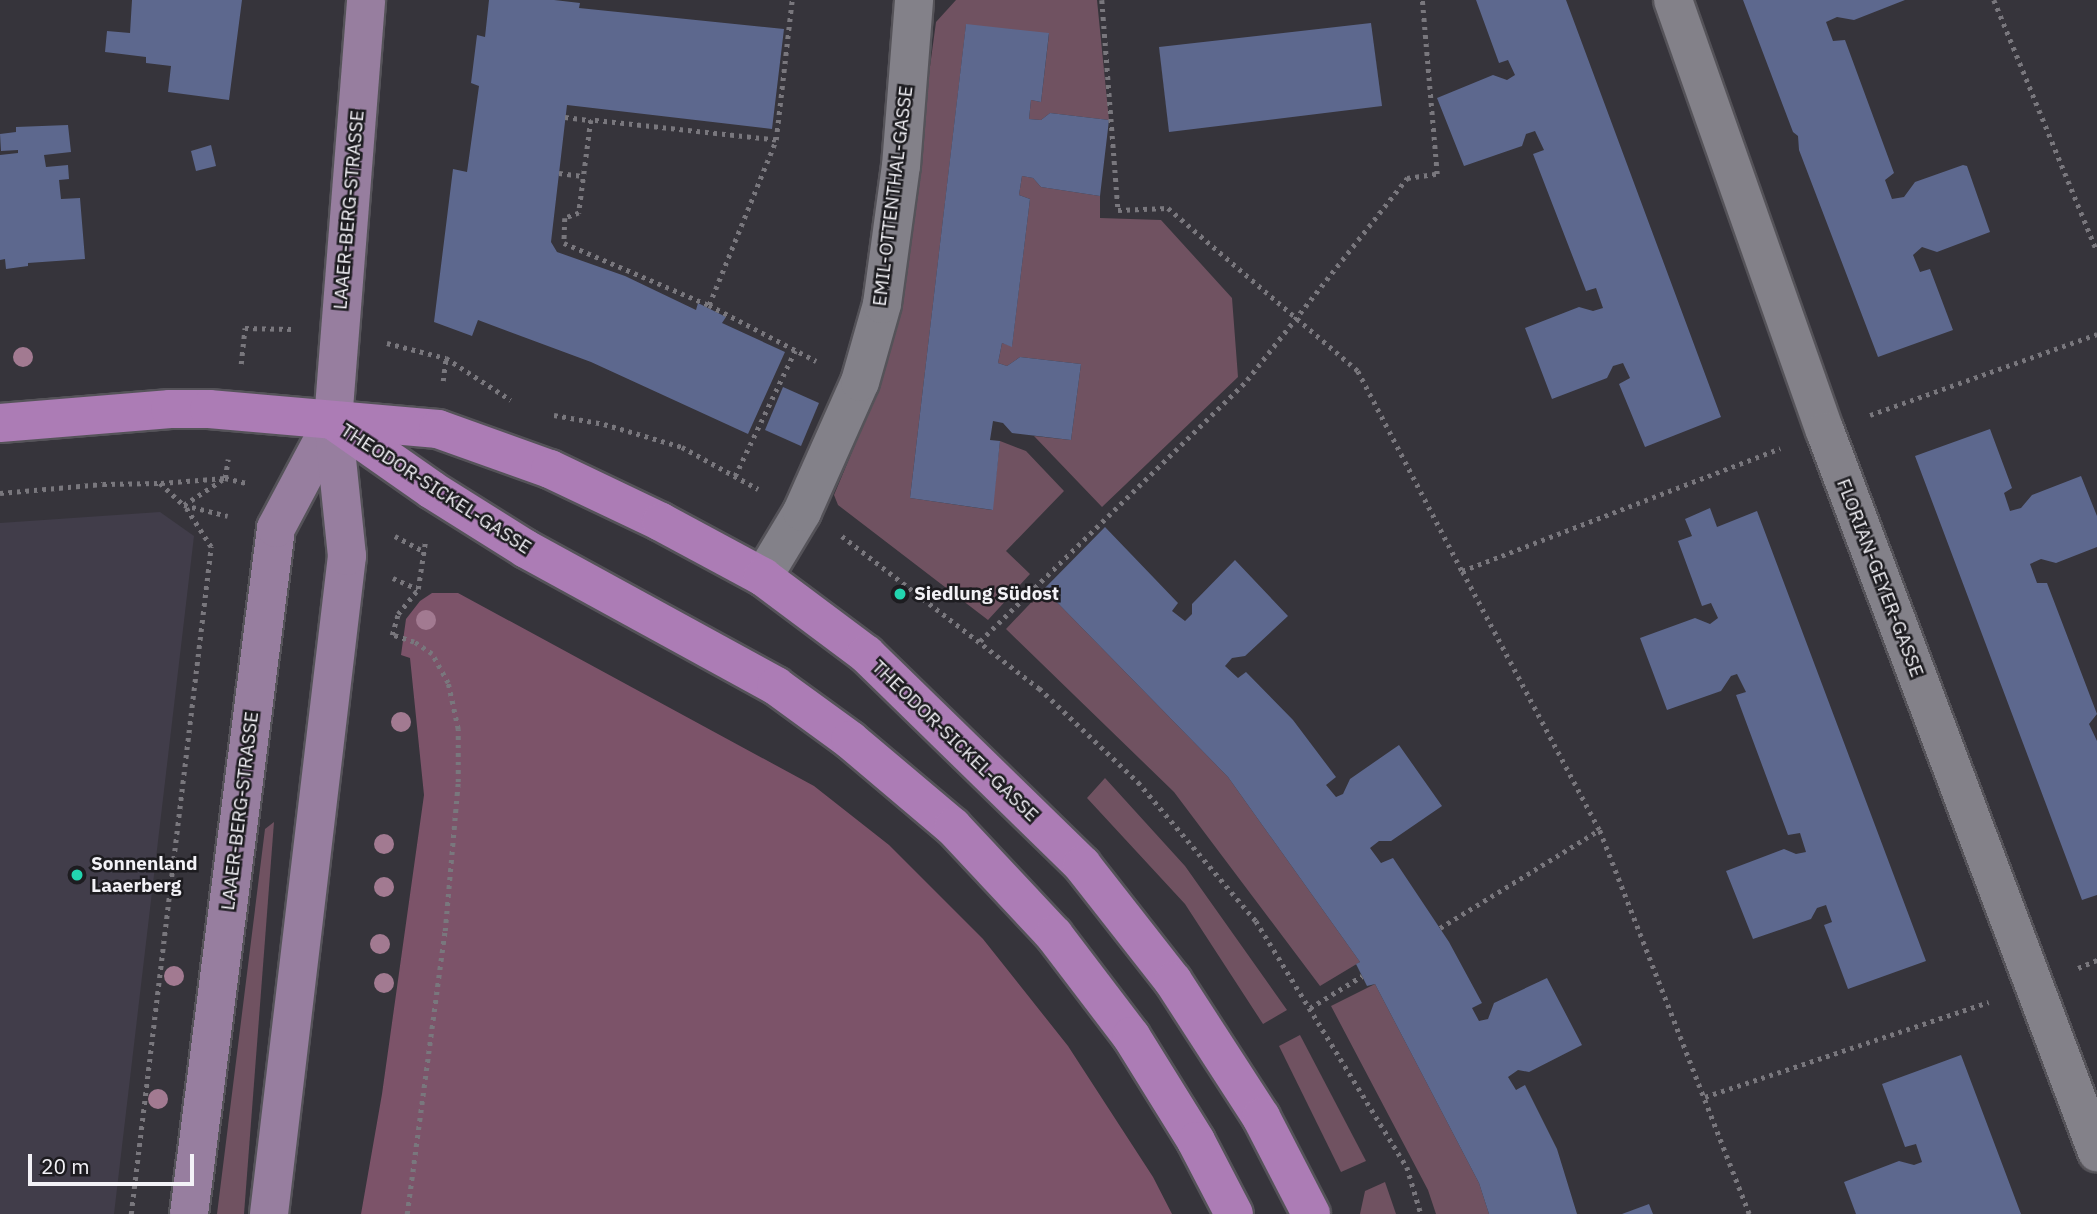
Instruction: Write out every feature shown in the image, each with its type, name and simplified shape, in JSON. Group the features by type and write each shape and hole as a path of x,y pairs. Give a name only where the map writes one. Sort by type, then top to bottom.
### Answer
{"main road":[{"name":"LAAER-BERG-STRASSE","path":"269,1214 347,556 333,421 366,0"},
{"path":"0,423 170,409 218,410 333,421"},
{"name":"LAAER-BERG-STRASSE","path":"189,1214 276,528 333,421"},
{"name":"THEODOR-SICKEL-GASSE","path":"333,421 438,429 550,469 661,522 763,577 866,654 1082,865 1173,981 1261,1117 1311,1214"},
{"name":"THEODOR-SICKEL-GASSE","path":"333,421 432,490 526,549 776,686 850,740 953,827 1054,936 1131,1036 1196,1141 1234,1214"}],"street":[{"name":"EMIL-OTTENTHAL-GASSE","path":"763,577 803,512 860,382 882,304 901,166 914,0"},
{"name":"FLORIAN-GEYER-GASSE","path":"1673,0 1825,431 2097,1152"}],"path":[{"path":"709,305 776,140 792,0"},
{"path":"1102,0 1118,210 1168,208 1358,371 1599,830 1749,1214"},
{"path":"980,641 1238,390 1407,178 1437,174 1422,0"},
{"path":"1994,0 2097,251"},
{"path":"565,117 776,140"},
{"path":"591,120 579,213 565,218 564,243 709,305 825,366"},
{"path":"559,173 583,176"},
{"path":"1462,571 1825,431 2097,334"},
{"path":"735,476 795,351"},
{"path":"0,493 103,484 160,483 184,505 211,547 131,1214"},
{"path":"184,505 276,528"},
{"path":"407,1214 445,931 458,782 458,729 448,683 432,654 414,642 392,635 398,614 418,589"},
{"path":"1440,928 1599,830"},
{"path":"1310,1008 1362,976"},
{"path":"1705,1097 2035,986"}],"shaded area":[{"path":"956,0 1097,0 1109,120 1050,113 1041,120 1029,119 1031,100 1041,102 1049,34 966,25 910,498 992,510 1000,441 1026,451 1064,491 1006,551 1030,574 988,620 838,505 834,495 877,392 895,326 936,22"},
{"path":"1022,176 1033,178 1041,187 1100,196 1100,218 1161,220 1232,298 1238,377 1102,507 1034,436 1071,440 1081,364 1020,357 1007,366 998,363 1002,343 1012,346 1030,199 1019,195"},
{"name":"Sonnenland Laaerberg","path":"160,512 194,536 114,1214 0,1214 0,523"},
{"path":"1044,589 1228,777 1360,962 1320,986 1174,792 1006,629"},
{"path":"432,593 458,593 814,786 889,845 983,939 1068,1046 1153,1177 1172,1214 361,1214 382,1094 424,795 410,658 401,655 406,619 420,601"},
{"path":"1105,778 1185,866 1287,1010 1263,1024 1185,904 1087,798"},
{"path":"274,822 244,1214 217,1214 265,829"},
{"path":"1375,984 1479,1183 1489,1214 1436,1214 1428,1190 1331,1006"},
{"path":"1300,1035 1366,1161 1341,1172 1279,1046"},
{"path":"1385,1182 1396,1214 1360,1214 1365,1191"}],"building":[{"path":"132,0 242,0 229,100 168,92 171,66 146,63 146,57 105,52 107,31 130,33"},
{"path":"489,0 554,0 580,3 579,8 784,29 772,129 567,105 551,242 557,252 625,276 696,310 698,303 726,317 722,323 785,352 748,434 591,362 478,320 472,336 434,322 453,169 467,172 479,86 471,83 477,35 485,37"},
{"path":"1476,0 1566,0 1721,417 1645,447 1619,384 1630,378 1623,363 1613,366 1607,378 1552,399 1525,328 1579,307 1593,311 1603,308 1596,288 1586,291 1533,154 1544,150 1535,131 1526,134 1522,146 1464,166 1437,98 1493,75 1507,80 1515,75 1508,60 1499,63"},
{"path":"1743,0 1905,0 1854,20 1837,17 1826,22 1833,41 1845,40 1894,173 1885,180 1892,199 1904,197 1915,182 1963,165 1967,166 1990,232 1937,252 1922,247 1913,255 1920,272 1930,269 1953,330 1878,357 1799,150 1798,136 1793,132"},
{"path":"1371,23 1382,106 1169,132 1159,47"},
{"path":"966,24 1049,33 1041,102 1031,100 1029,119 1041,120 1050,113 1109,120 1100,196 1041,187 1033,178 1022,176 1019,195 1030,199 1012,347 1002,343 998,363 1007,366 1020,357 1081,364 1071,440 1012,433 1003,423 993,421 990,440 1000,441 993,510 910,498"},
{"path":"68,125 71,152 44,155 46,167 68,165 69,179 59,180 61,199 80,198 85,259 28,263 28,266 6,269 5,259 0,260 0,155 18,153 18,150 1,151 0,134 16,132 16,127"},
{"path":"211,145 216,166 196,171 191,151"},
{"path":"783,387 819,403 801,446 765,430"},
{"path":"1990,429 2012,488 2004,493 2010,511 2021,508 2032,495 2081,476 2097,516 2097,547 2056,563 2041,559 2030,564 2037,583 2047,583 2097,714 2089,724 2097,741 2097,895 2082,900 1915,456"},
{"path":"1710,508 1717,527 1757,511 1926,961 1848,989 1824,925 1832,922 1826,905 1817,908 1811,919 1753,939 1726,871 1784,849 1796,854 1806,852 1800,833 1788,835 1736,695 1746,692 1737,674 1731,676 1721,691 1667,710 1640,638 1695,618 1710,624 1718,618 1711,603 1702,606 1678,541 1692,536 1685,519"},
{"path":"1105,527 1178,603 1172,611 1185,621 1192,614 1192,604 1235,560 1288,616 1245,656 1232,658 1225,666 1238,678 1246,672 1293,720 1336,777 1326,785 1336,797 1343,794 1350,779 1399,745 1442,806 1391,841 1379,841 1370,848 1381,863 1393,858 1449,942 1482,1003 1472,1008 1479,1021 1488,1019 1494,1003 1547,978 1582,1045 1529,1072 1518,1070 1508,1077 1516,1090 1525,1085 1557,1149 1577,1214 1489,1214 1479,1183 1375,984 1367,986 1356,964 1360,962 1228,777 1044,589"},
{"path":"1961,1055 2021,1214 1856,1214 1844,1182 1899,1161 1914,1165 1922,1162 1916,1144 1905,1147 1882,1084"},
{"path":"1649,1204 1653,1214 1622,1214"}],"place":[{"name":"Siedlung Südost","path":"900,594"},
{"name":"Sonnenland Laaerberg","path":"77,875"}]}
